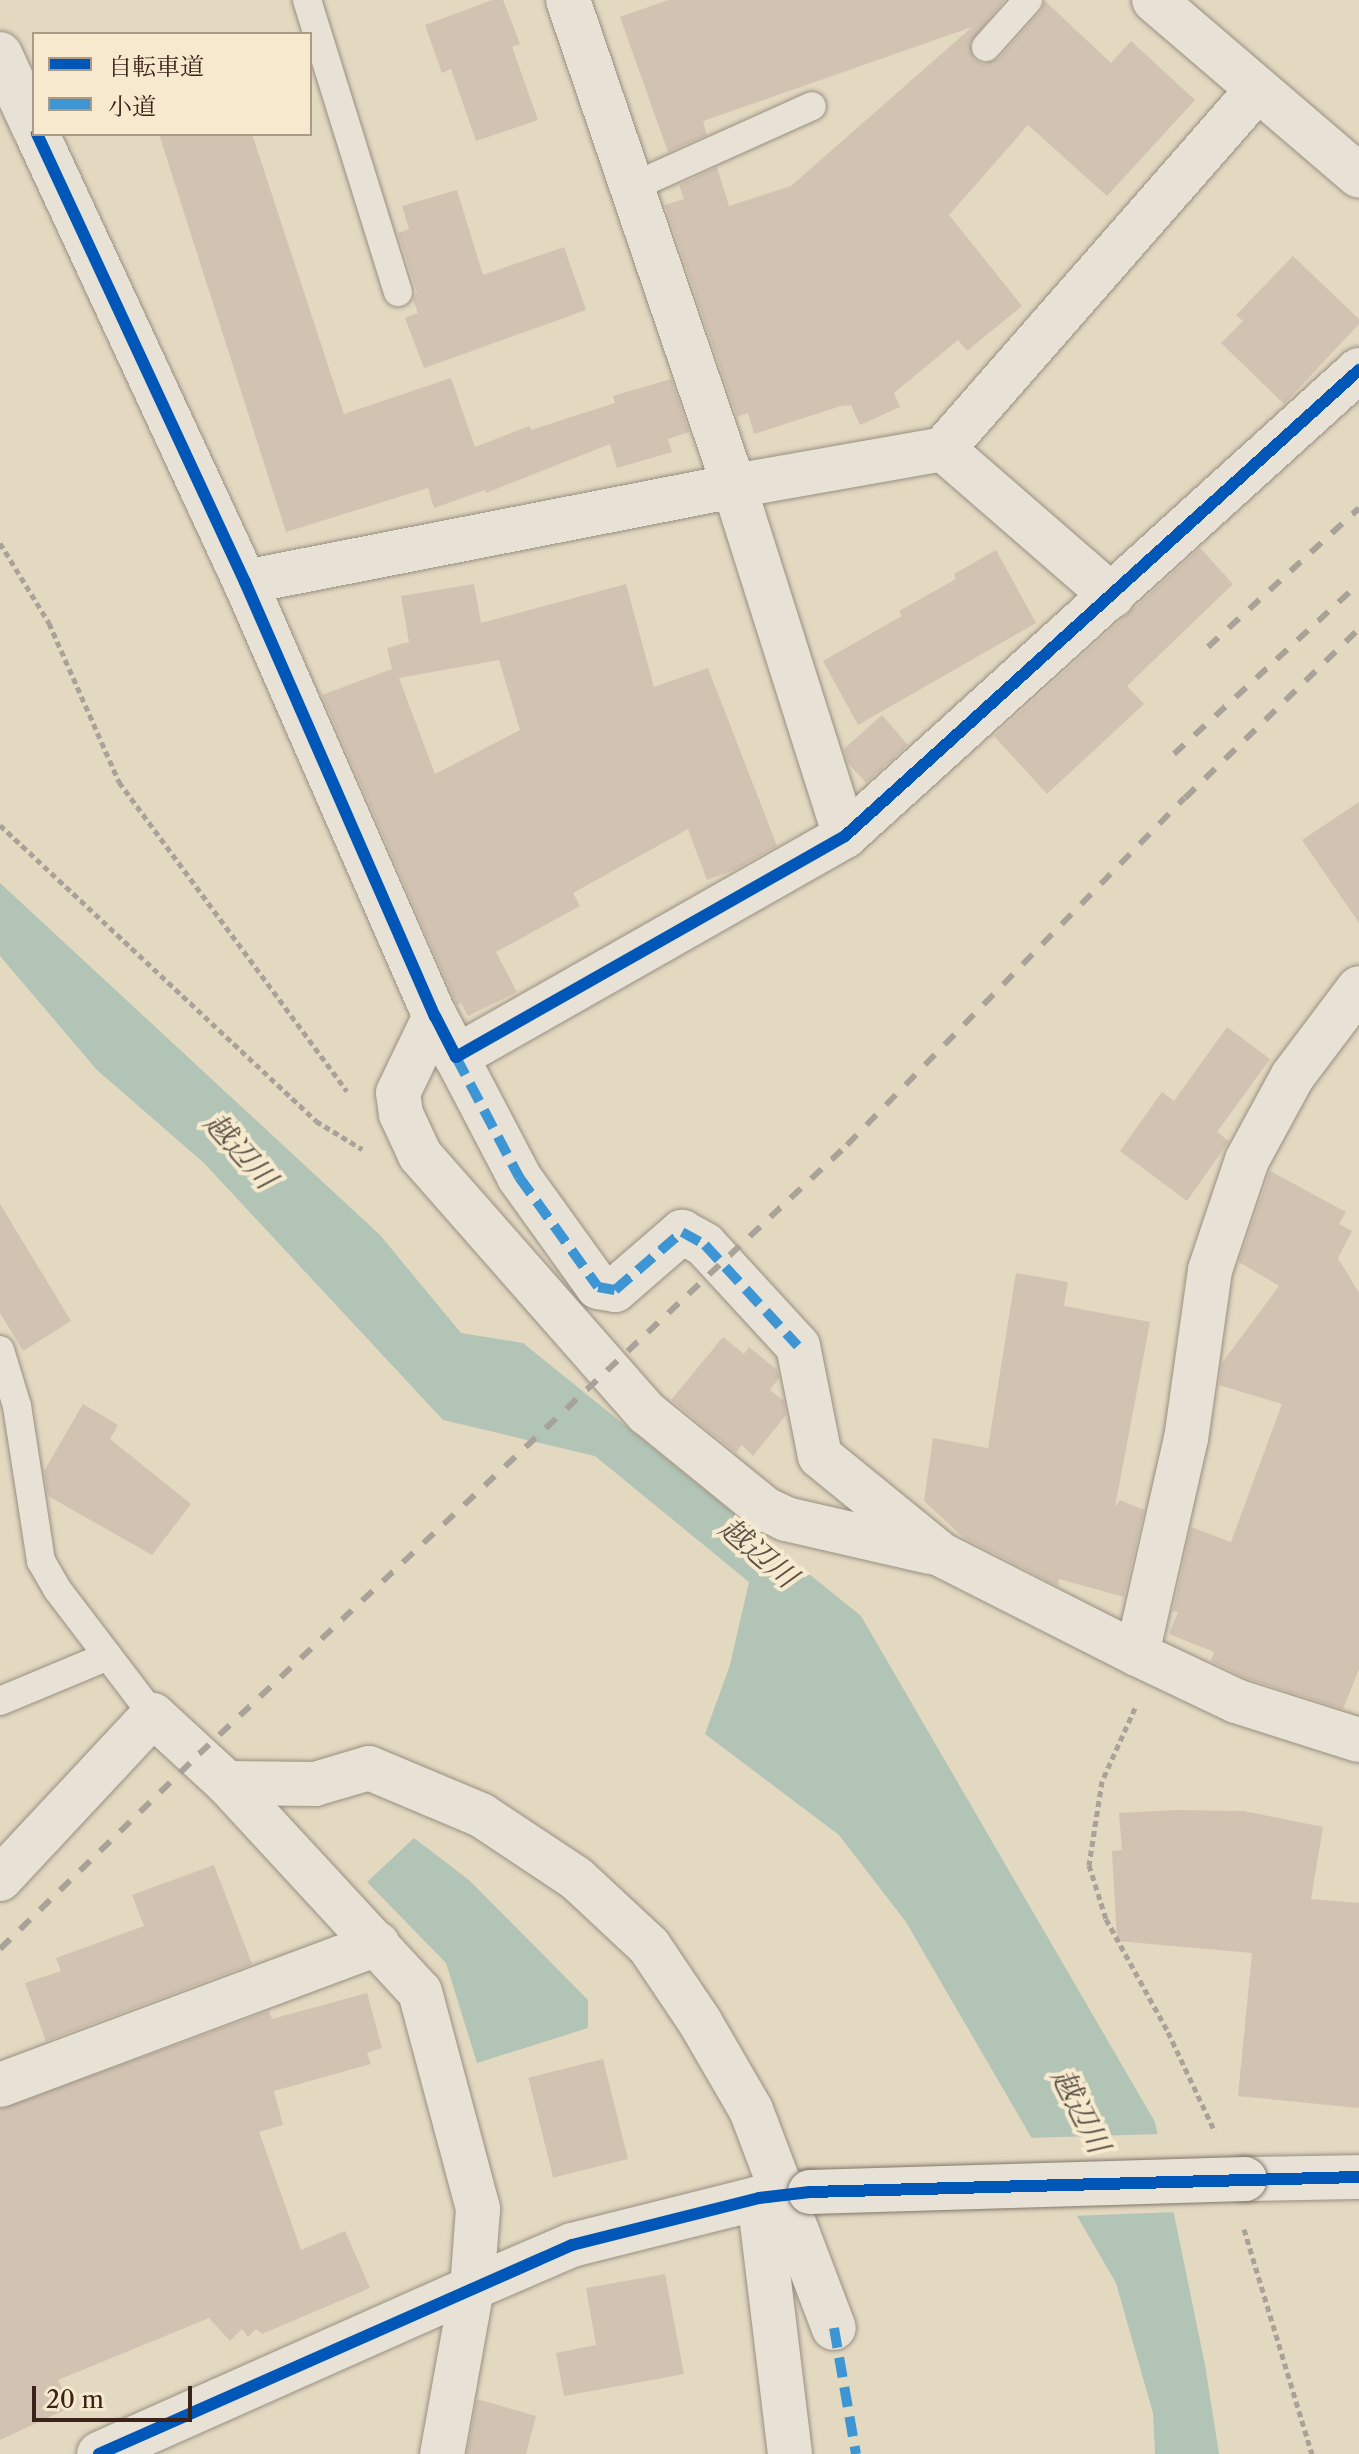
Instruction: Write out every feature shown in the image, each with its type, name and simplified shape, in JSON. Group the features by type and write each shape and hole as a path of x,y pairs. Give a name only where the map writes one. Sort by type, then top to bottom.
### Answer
{"street":[{"path":"568,0 734,486 845,836"},
{"path":"1154,0 1359,176"},
{"path":"0,54 32,124"},
{"path":"245,582 734,486 943,449 1257,90"},
{"path":"38,136 245,582 435,1016 519,1177 598,1287 615,1290 682,1232 705,1245 798,1346 820,1456 940,1554 1146,1659 1236,1701 1359,1740"},
{"path":"456,1057 845,836 1359,370"},
{"path":"943,449 1112,596"},
{"path":"1146,1659 1215,1256 1247,1160 1292,1077 1359,988"},
{"path":"435,1016 398,1093 401,1114 420,1155 647,1413 765,1509 786,1519 940,1554"},
{"path":"0,1879 153,1715 227,1783 420,1992 478,2209 472,2288 442,2454"},
{"path":"227,1783 315,1784 369,1768 481,1815 576,1878 649,1946 751,2110 834,2328"},
{"path":"0,2085 378,1944"},
{"path":"99,2454 572,2245 783,2195 1232,2162 1359,2177"},
{"path":"783,2195 790,2454"}],"lane":[{"path":"307,0 398,292"},
{"path":"986,47 1028,0"},
{"path":"632,187 812,106"},
{"path":"0,1350 17,1406 41,1561 153,1715"},
{"path":"0,1701 108,1656"}],"path":[{"path":"0,543 49,623 119,782 348,1092 401,1114"},
{"path":"0,825 316,1121 346,1142 388,1161 420,1155"},
{"path":"1146,1659 1102,1781 1089,1865 1106,1919 1168,2032 1232,2162"},
{"path":"1242,2222 1312,2454"}],"water":[{"name":"越辺川","path":"0,883 380,1235 461,1333 523,1343 861,1616 1155,2122 1205,2365 1219,2454 1155,2454 1153,2413 1116,2283 906,1922 839,1835 705,1734 730,1665 749,1582 595,1456 443,1420 204,1163 97,1070 0,956"},
{"path":"414,1838 469,1880 588,2000 588,2028 477,2063 446,1963 367,1882"}],"pier":[{"path":"1161,2134 1177,2212 1072,2216 1027,2138"}],"building":[{"path":"492,0 503,0 520,44 512,47 538,120 476,141 451,69 442,73 425,25"},
{"path":"668,0 1005,0 970,43 974,59 983,64 999,58 1041,11 1045,1 1111,63 1131,41 1195,100 1107,196 1028,125 949,215 1022,306 967,351 958,340 894,393 900,407 860,425 851,405 841,406 754,434 748,413 737,417 665,205 684,199 679,185 717,167 729,206 791,186 972,27 703,121 707,135 668,152 620,17"},
{"path":"160,136 253,136 344,414 451,378 475,447 529,426 531,430 615,403 613,396 671,379 689,432 668,439 672,452 617,468 610,444 486,493 485,490 434,508 428,488 286,532"},
{"path":"457,190 483,275 564,247 586,310 424,368 405,318 418,313 413,300 417,292 398,233 409,229 402,206"},
{"path":"1293,256 1359,319 1359,324 1284,404 1221,343 1243,321 1236,315"},
{"path":"1200,548 1233,584 1127,686 1144,704 1047,794 994,736"},
{"path":"996,550 1036,623 858,725 823,661 902,616 899,611 956,579 954,574"},
{"path":"474,584 481,623 626,584 654,687 708,668 777,846 734,870 707,880 688,829 573,893 580,906 496,952 517,992 468,1016 461,1003 457,1005 322,695 392,669 387,648 409,642 401,596","holes":["499,660 520,730 435,774 399,678"]},
{"path":"882,715 908,745 866,783 848,763 844,749"},
{"path":"1359,802 1359,923 1302,840"},
{"path":"1227,1027 1270,1059 1217,1132 1229,1141 1187,1201 1120,1151 1162,1092 1174,1101"},
{"path":"1270,1171 1346,1212 1339,1224 1352,1231 1338,1258 1359,1293 1359,1669 1343,1709 1245,1678 1211,1661 1214,1652 1169,1634 1178,1612 1173,1611 1191,1527 1231,1542 1282,1404 1219,1385 1222,1363 1279,1286 1239,1262"},
{"path":"0,1204 71,1321 23,1351 0,1313"},
{"path":"1016,1273 1068,1282 1064,1306 1150,1322 1115,1507 1120,1500 1144,1510 1124,1597 1059,1579 1058,1586 964,1538 924,1501 933,1438 988,1448"},
{"path":"723,1337 744,1354 749,1347 777,1370 779,1378 770,1390 784,1401 786,1415 753,1456 742,1445 736,1453 671,1400"},
{"path":"83,1404 118,1425 110,1439 191,1504 152,1555 48,1496 44,1471"},
{"path":"1244,1811 1323,1827 1311,1899 1359,1903 1359,2108 1238,2096 1252,1953 1117,1941 1112,1851 1122,1850 1119,1813"},
{"path":"214,1865 252,1964 46,2041 25,1983 61,1971 56,1958 144,1926 132,1895"},
{"path":"367,1993 382,2048 367,2053 371,2064 274,2091 283,2125 259,2132 301,2250 345,2231 370,2288 262,2334 256,2329 248,2337 242,2329 230,2341 209,2318 58,2380 71,2407 0,2440 0,2109 269,2011 272,2019"},
{"path":"603,2059 628,2159 553,2178 528,2078"},
{"path":"665,2274 684,2374 564,2396 556,2353 596,2345 586,2288"},
{"path":"477,2399 536,2416 526,2454 467,2454"}],"railway":[{"path":"1208,647 1359,508"},
{"path":"1174,754 1359,583"},
{"path":"0,1949 199,1754 847,1145 1185,798 1359,629"}],"marked path":[{"path":"456,1057 519,1177 598,1287 615,1290 682,1232 705,1245 798,1346"},
{"path":"834,2328 856,2454"}],"cycle path":[{"path":"38,136 245,582 435,1016 456,1057 845,836 1359,370"},
{"path":"99,2454 572,2245 759,2198 810,2192 1359,2177"}]}
